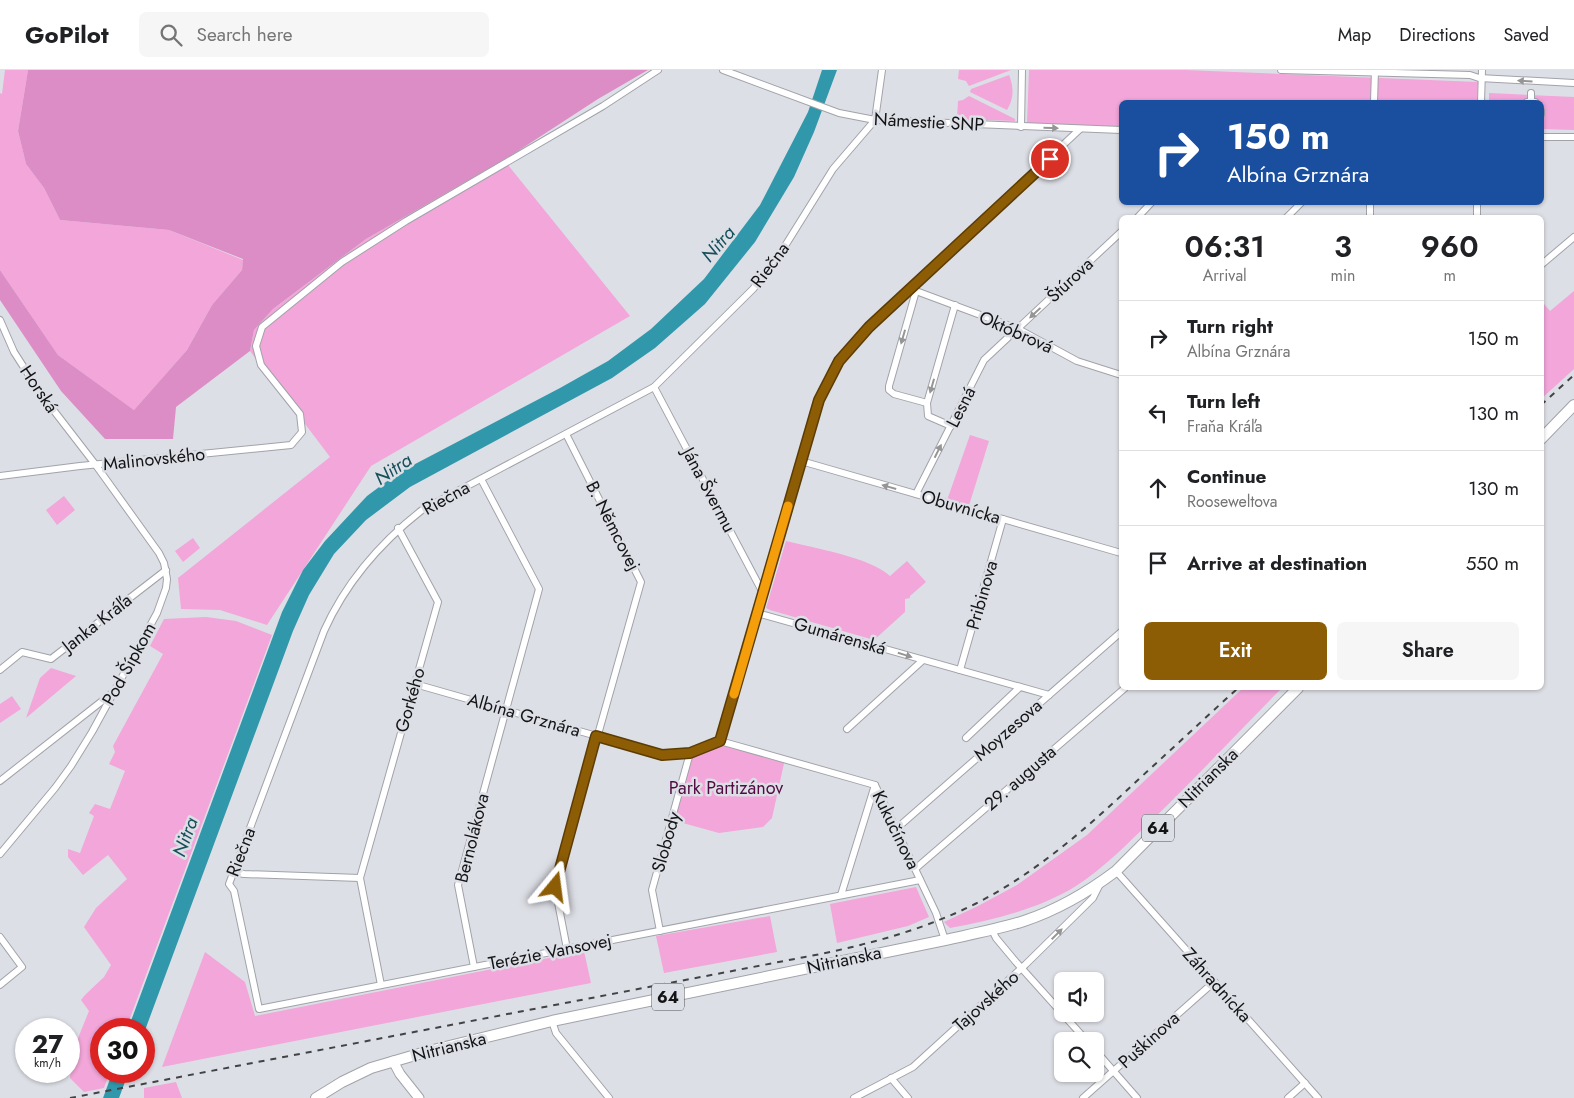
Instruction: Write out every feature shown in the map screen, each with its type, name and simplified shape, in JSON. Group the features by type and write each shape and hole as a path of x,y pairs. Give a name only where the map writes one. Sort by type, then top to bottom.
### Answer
{"main road":[{"path":"1544,436 1574,405"},
{"name":"Nitrianska","path":"316,1098 355,1075 393,1061 552,1021 992,930 1035,916 1069,901 1100,883 1116,871 1296,690"}],"street":[{"name":"Malinovského","path":"0,476 95,464 291,445 302,432 300,414 260,365 256,346 262,327 350,257 406,221 602,106 658,70"},
{"name":"Námestie SNP","path":"723,70 838,113 875,120 1119,130"},
{"path":"875,120 882,70"},
{"path":"1021,127 1022,70"},
{"path":"1281,70 1470,75 1482,78 1574,83"},
{"path":"1481,100 1482,70"},
{"path":"1374,100 1375,71"},
{"path":"1531,93 1531,100"},
{"name":"Riečna","path":"259,1009 234,891 229,884 324,631 332,614 360,569 398,528 422,510 654,387 753,289 776,262 833,169 875,120"},
{"path":"720,741 819,400 839,361 869,327 914,289 1080,129"},
{"path":"1544,137 1574,137"},
{"path":"1139,215 1149,205"},
{"path":"1289,215 1299,205"},
{"name":"Štúrova","path":"1018,329 1119,234"},
{"path":"1544,262 1574,237"},
{"path":"914,289 889,390 894,394 927,403"},
{"name":"Októbrová","path":"914,289 1018,329 1077,361 1119,373"},
{"path":"951,426 928,416 927,403 955,305"},
{"name":"Horská","path":"0,320 14,352 41,394 95,464"},
{"name":"Lesná","path":"916,494 984,360 1018,329"},
{"name":"Jána Švermu","path":"654,387 763,593"},
{"name":"B. Němcovej","path":"566,434 641,582 596,736 555,887 568,949"},
{"path":"80,466 85,453"},
{"name":"Obuvnícka","path":"802,461 1119,552"},
{"path":"95,464 159,554 166,570"},
{"name":"Bernolákova","path":"474,967 458,885 540,589 481,479"},
{"name":"Pribinova","path":"960,670 1004,519"},
{"name":"Gorkého","path":"381,985 360,878 438,602 398,528"},
{"name":"Janka Kráľa","path":"0,670 22,652 51,659 166,570"},
{"name":"Pod Šípkom","path":"0,854 56,788 92,732 157,613 166,588 166,570"},
{"name":"Gumárenská","path":"757,613 1049,695"},
{"name":"Moyzesova","path":"896,828 1119,634"},
{"path":"847,729 923,660"},
{"name":"Albína Grznára","path":"415,684 662,755 690,753 720,741"},
{"path":"966,738 1020,687"},
{"name":"29. augusta","path":"915,869 1122,690"},
{"path":"1,779 114,692"},
{"name":"Kukučínova","path":"720,741 875,785 936,913 946,940"},
{"name":"Slobody","path":"660,931 652,890 690,753"},
{"path":"840,896 875,785"},
{"name":"Záhradnícka","path":"1116,871 1318,1098"},
{"path":"233,872 360,878"},
{"name":"Terézie Vansovej","path":"259,1009 920,880"},
{"name":"Tajovského","path":"854,1098 912,1067 1022,969 1093,898 1100,883"},
{"path":"992,930 996,938 1022,969 1079,1032"},
{"path":"0,937 22,967 0,985"},
{"name":"Puškinova","path":"1083,1098 1214,982"},
{"path":"552,1021 556,1033 609,1098"},
{"path":"1104,1060 1137,1098"},
{"path":"393,1061 400,1074 419,1098"},
{"path":"891,1078 908,1098"},
{"path":"1288,1098 1305,1083"}],"green space":[{"path":"5,70 28,70 18,131 26,164 44,188 60,220 169,230 243,260 242,270 212,305 187,350 134,410 58,355 0,270 0,93 2,94"},
{"path":"959,70 1011,70 969,86 966,81 958,79"},
{"path":"1029,70 1185,70 1478,82 1477,100 1119,100 1119,127 1027,123"},
{"path":"1009,75 1013,93 1007,110 970,92 971,89"},
{"path":"1489,93 1574,97 1574,130 1544,129 1544,100 1489,100"},
{"path":"969,96 1015,119 1015,121 957,119 958,101"},
{"path":"504,160 630,316 371,466 267,625 220,610 181,609 178,578 330,457 250,351 254,330 273,309 366,239"},
{"path":"1574,291 1574,369 1544,396 1544,304 1550,311"},
{"path":"970,435 989,441 967,512 945,506"},
{"path":"64,496 75,510 57,525 46,510"},
{"path":"193,538 200,548 183,562 175,551"},
{"path":"786,541 855,558 881,569 890,576 907,561 926,582 910,598 905,599 905,612 874,640 770,610 766,608"},
{"path":"206,617 236,621 272,635 130,1018 90,1018 90,1083 106,1083 104,1088 84,1092 75,1083 80,1083 80,1033 89,1011 81,1000 104,977 111,965 84,927 96,908 127,879 108,855 83,875 68,857 68,849 80,853 94,816 89,813 95,804 110,809 125,771 109,764 115,752 113,746 163,654 150,646 164,619"},
{"path":"51,668 76,676 26,718 40,678"},
{"path":"1241,690 1280,690 1168,805 1124,847 1076,886 1047,901 1015,913 950,928 944,922 1017,885 1087,835"},
{"path":"12,696 21,709 0,723 0,704"},
{"name":"Park Partizánov","path":"720,741 785,759 772,818 763,827 719,833 672,820 690,753"},
{"path":"916,887 929,917 908,926 837,943 830,904"},
{"path":"770,916 777,952 664,973 656,936"},
{"path":"584,951 591,983 162,1067 205,952 245,982 255,1016"},
{"path":"176,1082 182,1098 144,1098 144,1088"}],"shaded area":[{"path":"28,70 648,70 598,99 504,160 366,239 273,309 254,330 250,351 176,407 173,439 105,439 61,391 0,300 0,270 58,355 134,410 187,350 212,305 242,270 243,259 169,230 60,220 44,188 26,164 18,131"}],"water":[{"path":"822,70 837,70 814,132 794,177 755,242 705,304 655,348 612,378 410,487 366,520 334,554 309,595 293,631 150,1018 132,1018 282,612 303,570 325,541 367,496 398,473 608,361 651,329 704,279 760,205 808,112"},
{"path":"109,1083 125,1083 119,1098 103,1098"}],"railway":[{"path":"1544,402 1574,375"},
{"path":"70,1098 827,953 913,930 975,904 1020,878 1041,863 1102,813 1236,690"}],"slow traffic":[{"path":"734,694 788,506"}],"route":[{"path":"555,887 596,736 662,755 690,753 720,741 819,400 839,361 869,327 1050,159"}],"water label":[{"name":"Nitra","path":"718,244"},
{"name":"Nitra","path":"393,469"},
{"name":"Nitra","path":"185,837"}]}
